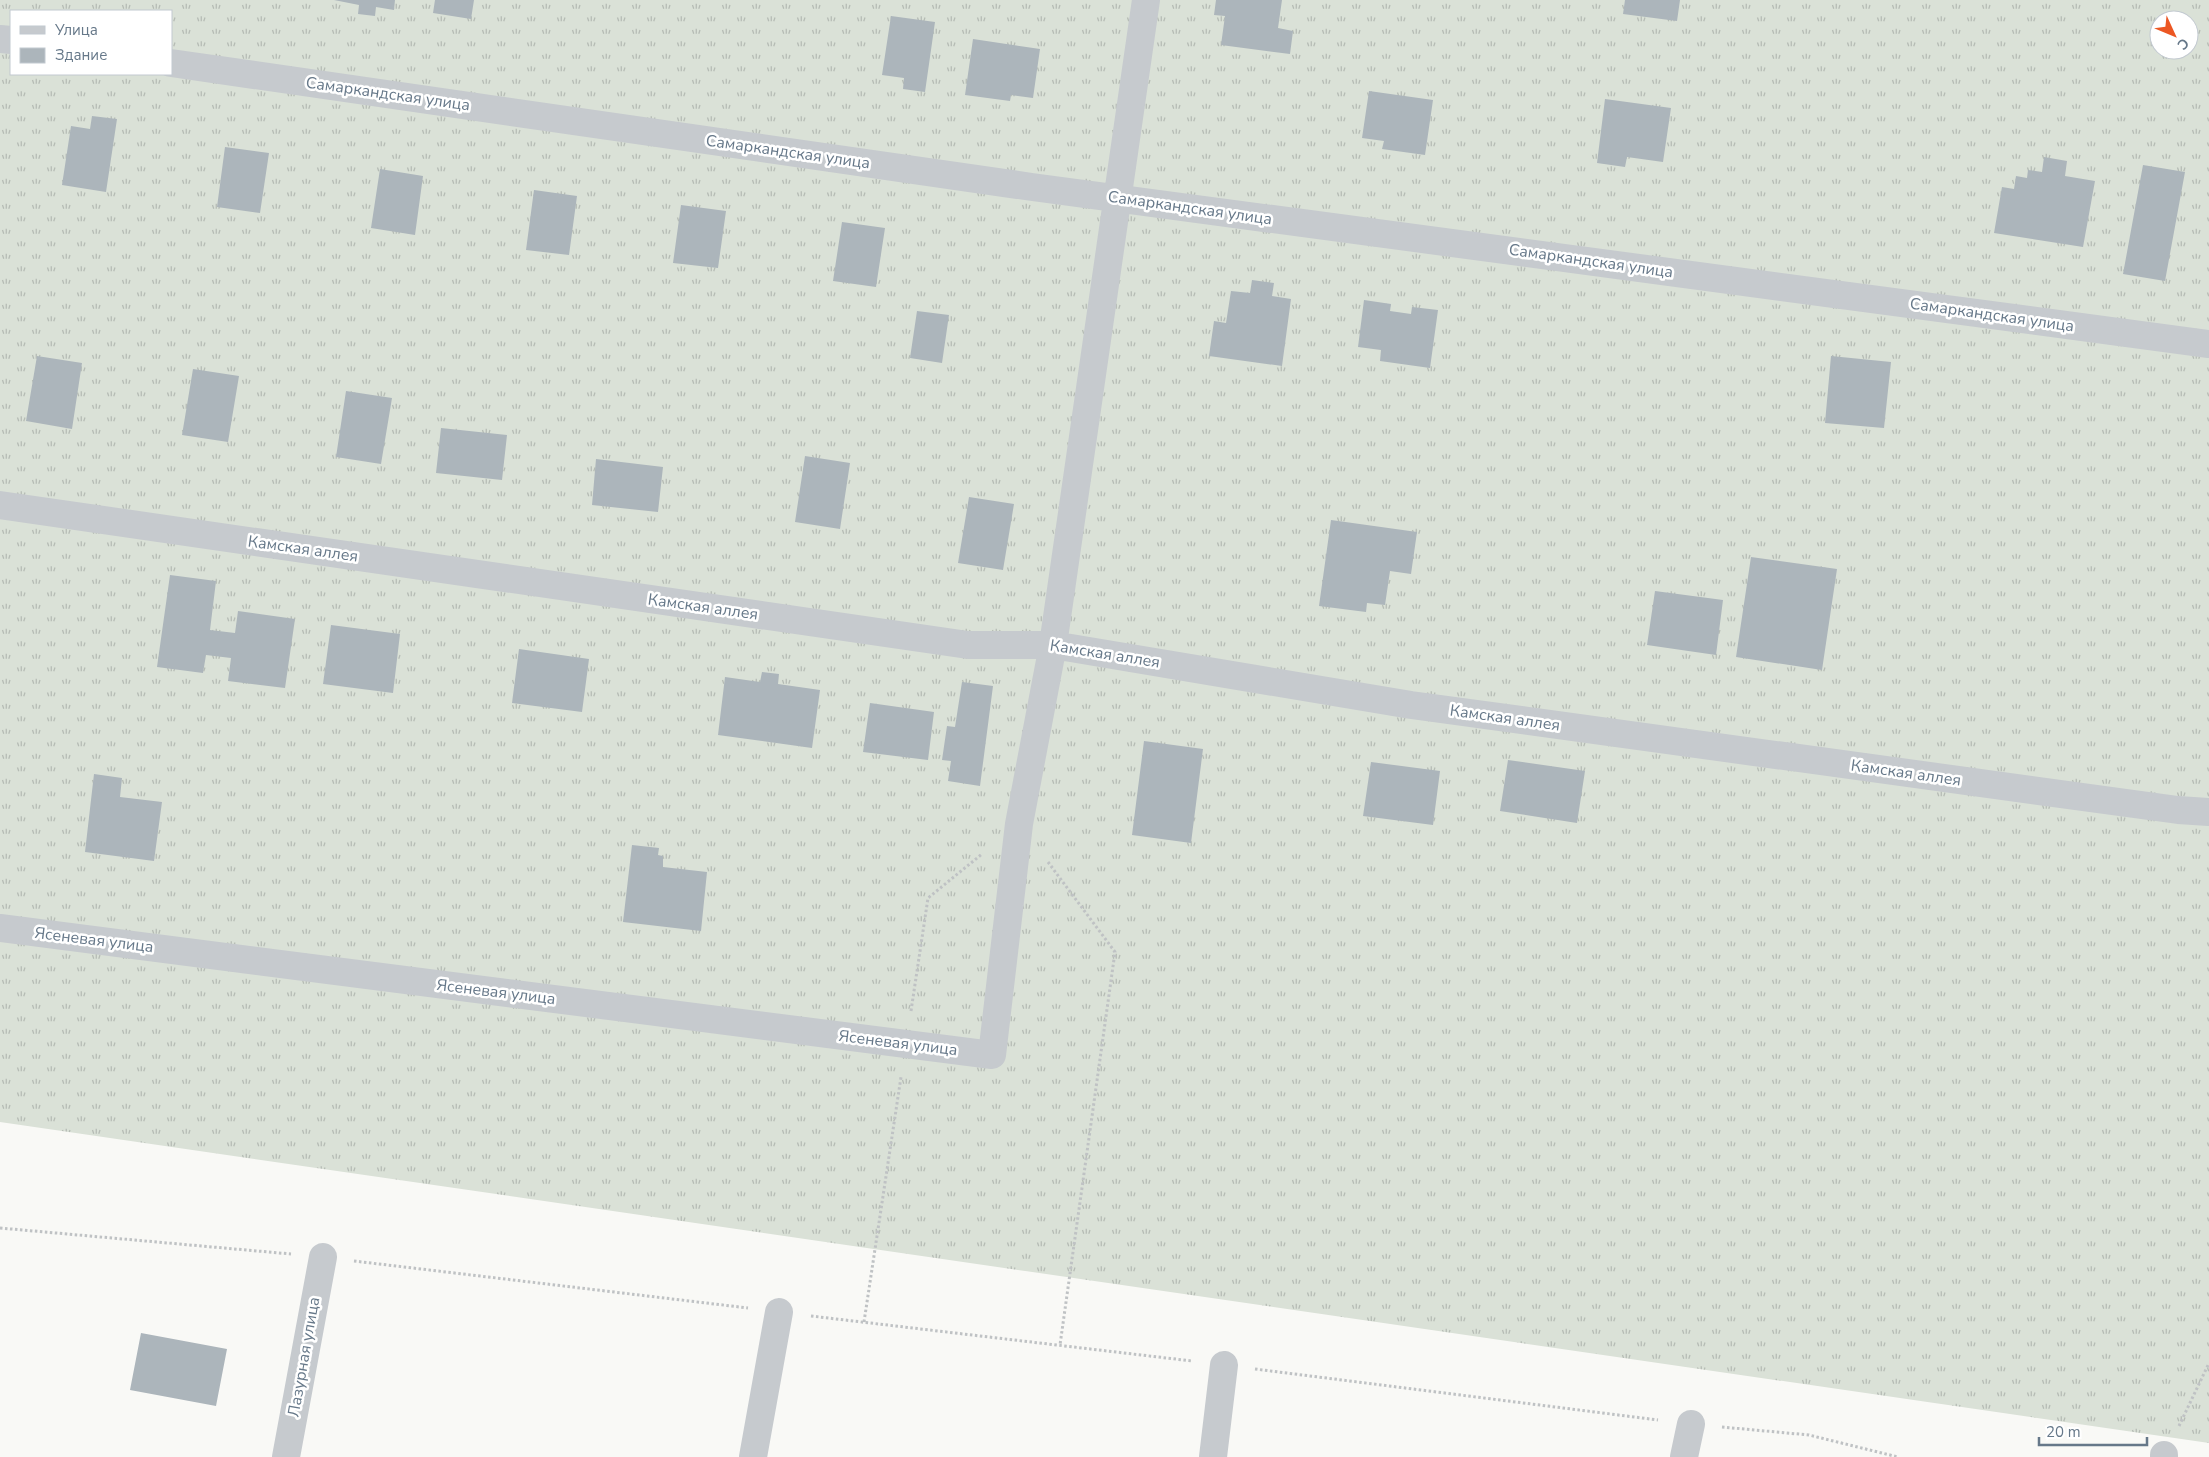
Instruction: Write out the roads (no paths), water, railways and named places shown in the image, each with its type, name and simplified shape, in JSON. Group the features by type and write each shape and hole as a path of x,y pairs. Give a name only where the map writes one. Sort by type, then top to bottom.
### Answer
{"street":[{"path":"1053,644 1146,0"},
{"name":"Самаркандская улица","path":"172,63 1116,198 2209,344"},
{"name":"Камская аллея","path":"0,504 968,645 1053,644 1411,705 2158,808 2209,812"},
{"name":"Ясеневая улица","path":"0,928 992,1055 1019,824 1053,644"},
{"name":"Лазурная улица","path":"286,1457 323,1257"},
{"path":"753,1457 779,1312"},
{"path":"1213,1457 1224,1365"},
{"path":"1684,1457 1691,1424"}]}
